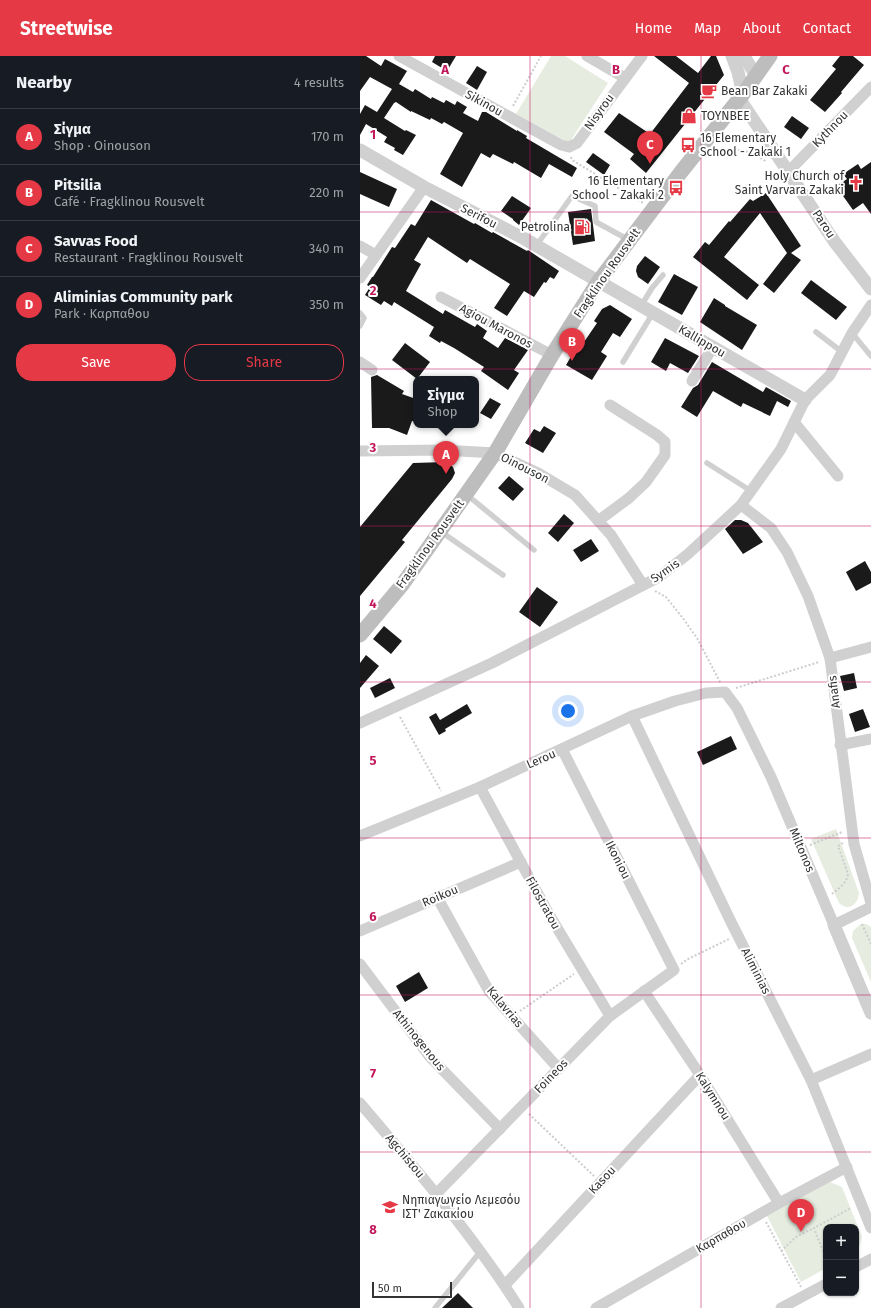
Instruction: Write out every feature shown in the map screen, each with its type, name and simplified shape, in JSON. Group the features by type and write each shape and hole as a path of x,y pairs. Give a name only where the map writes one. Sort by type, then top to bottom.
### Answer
{"main road":[{"name":"Fragklinou Rousvelt","path":"360,635 402,585 495,453 552,355 598,282 770,56"}],"street":[{"name":"Sikinou","path":"399,56 561,145 569,147"},
{"path":"587,56 625,78"},
{"name":"Nisyrou","path":"569,147 577,143 642,56"},
{"path":"732,56 738,72 741,96"},
{"path":"744,56 756,76"},
{"name":"Kythnou","path":"789,171 871,87"},
{"name":"Parou","path":"741,96 834,241 869,282"},
{"name":"Serifou","path":"360,150 424,187 536,246 598,282"},
{"path":"360,278 424,187"},
{"path":"360,246 376,255"},
{"name":"Kallippou","path":"598,282 805,400"},
{"name":"Agiou Maronos","path":"441,297 552,355"},
{"name":"Symis","path":"360,723 492,663 659,577 688,554 741,505 751,492 781,450 805,400 830,375 852,334 871,305"},
{"path":"692,381 713,347"},
{"path":"360,362 372,370"},
{"path":"598,521 629,498 646,482 665,455 665,442 657,435 610,405"},
{"path":"794,422 838,476"},
{"name":"Oinouson","path":"360,451 442,450 495,453 538,473 574,495 611,535 643,585"},
{"name":"Anafis","path":"741,505 771,528 787,552 808,596 830,658 840,745 854,844 871,903"},
{"path":"830,658 871,647"},
{"name":"Lerou","path":"360,836 480,787 632,716 675,701 706,693 725,692"},
{"name":"Miltonos","path":"725,692 737,708 768,770 871,1013"},
{"name":"Aliminias","path":"632,716 737,934 811,1080 871,1228"},
{"path":"840,745 871,739"},
{"name":"Ikoniou","path":"562,749 674,970"},
{"name":"Filostratou","path":"480,787 550,916 610,1016"},
{"name":"Roikou","path":"360,931 520,862"},
{"name":"Kalavrias","path":"437,897 490,991 558,1069"},
{"path":"834,925 871,907"},
{"name":"Athinogenous","path":"360,964 430,1057 500,1129"},
{"name":"Foineos","path":"437,1193 610,1016 674,970"},
{"name":"Kalymnou","path":"644,991 700,1075 779,1203"},
{"path":"811,1080 871,1054"},
{"name":"Kasou","path":"505,1285 700,1075"},
{"name":"Agchistou","path":"360,1103 437,1193 505,1285 519,1308"},
{"name":"Καρπαθου","path":"596,1308 779,1203 847,1167"},
{"path":"859,1265 871,1259"},
{"path":"782,1308 823,1286"}],"lane":[{"path":"536,246 572,196 595,206 596,222 629,240"},
{"path":"641,306 652,288 663,275"},
{"path":"360,313 364,318 360,326"},
{"path":"623,362 653,313"},
{"path":"816,332 842,352"},
{"path":"852,334 871,356"},
{"path":"707,463 751,492"},
{"path":"466,494 534,550"},
{"path":"440,531 503,574"},
{"path":"435,1308 480,1252"}],"path":[{"path":"507,116 541,56"},
{"path":"569,147 572,160 653,209"},
{"path":"718,150 736,148 752,153 768,162"},
{"path":"643,585 666,597 682,617 697,638 725,692 830,658"},
{"path":"394,707 446,800"},
{"path":"801,848 852,828"},
{"path":"831,895 845,883 848,878 838,846 843,843"},
{"path":"861,922 871,944"},
{"path":"674,970 688,959 737,934"},
{"path":"512,1016 581,968"},
{"path":"521,1107 600,1182"},
{"path":"781,1251 796,1237 861,1202"},
{"path":"762,1213 805,1295"},
{"path":"814,1228 823,1251"}],"shaded area":[{"path":"551,56 565,56 608,83 569,143 516,114"},
{"path":"836,829 859,893 855,904 849,907 842,906 839,903 811,839"},
{"path":"861,924 866,924 871,927 871,982 852,938 853,931"},
{"path":"830,1182 842,1187 857,1224 823,1224 823,1270 801,1282 766,1214"},
{"path":"859,1230 862,1237 859,1248"}],"building":[{"path":"360,56 366,56 381,66 385,59 407,71 399,84 413,92 415,89 431,99 432,97 444,103 446,100 455,105 457,101 467,107 463,113 478,121 482,112 486,112 577,168 572,177 549,164 541,178 514,162 513,164 493,154 490,158 481,153 462,187 440,174 463,133 444,122 442,124 431,118 430,120 411,112 396,102 384,118 405,131 406,130 416,135 403,155 394,150 395,148 384,142 387,137 366,124 360,135 360,114 365,105 377,112 392,89 370,77 360,91"},
{"path":"435,56 456,56 447,71 432,62"},
{"path":"654,56 676,56 698,73 711,56 716,56 724,75 646,173 630,159 634,154 604,132 619,113 650,134 689,83"},
{"path":"840,56 853,56 864,65 825,112 810,100 836,69 832,66"},
{"path":"477,66 487,72 477,90 466,83"},
{"path":"792,116 809,128 801,139 784,127"},
{"path":"593,153 610,165 604,175 586,162"},
{"name":"Holy Church of Saint Varvara Zakaki","path":"871,162 871,214 863,203 853,210 836,186 847,179 843,174 858,164 861,169"},
{"path":"360,172 397,189 389,207 360,194"},
{"path":"766,193 801,246 791,253 801,260 774,293 763,284 787,253 760,213 724,257 759,285 747,300 693,257 705,242 709,245 750,199 753,201"},
{"path":"512,196 531,208 519,225 501,211"},
{"path":"431,200 474,224 475,223 492,233 493,232 527,251 528,250 559,271 554,279 550,277 546,283 544,282 534,297 524,291 507,316 494,308 510,284 470,259 467,263 428,237 414,260 421,264 406,291 443,314 445,310 475,327 477,324 487,331 483,338 498,348 505,338 528,350 514,370 519,373 508,390 481,371 484,367 454,348 441,341 440,343 429,336 434,327 394,302 392,306 384,301 381,305 365,295 370,287 367,285 392,247 395,248 411,224 415,226"},
{"name":"Petrolina","path":"591,209 595,241 573,245 568,212"},
{"path":"645,256 660,267 648,284 638,277 636,271 637,266"},
{"path":"674,274 698,287 682,315 658,302"},
{"path":"811,280 847,307 836,320 801,293"},
{"path":"714,298 757,325 742,350 700,322"},
{"path":"610,305 632,319 620,337 613,333 601,352 607,356 592,380 566,365 581,340 584,342 597,323 594,321 602,309"},
{"path":"665,338 699,356 688,373 670,363 666,371 651,362"},
{"path":"405,343 430,362 419,376 413,376 392,360"},
{"path":"712,362 763,392 766,387 791,401 788,407 777,401 770,416 743,403 741,407 713,391 697,417 681,407 693,388 698,385"},
{"path":"377,375 404,391 402,394 413,398 413,421 407,435 389,428 372,428 371,377"},
{"path":"490,398 501,404 491,419 480,413"},
{"path":"544,426 556,433 543,453 525,443 534,429 540,432"},
{"path":"446,462 453,467 455,473 452,479 402,540 405,542 360,596 360,527 413,463"},
{"path":"509,476 524,489 513,501 498,488"},
{"path":"564,514 574,523 558,542 548,533"},
{"path":"735,520 741,520 748,523 763,542 743,554 725,529"},
{"path":"591,539 599,551 581,562 573,550"},
{"path":"865,561 871,572 871,583 856,591 846,572"},
{"path":"537,587 558,602 540,627 519,612"},
{"path":"384,626 402,641 391,654 373,639"},
{"path":"366,655 379,666 360,688 360,663"},
{"path":"854,673 857,688 844,691 840,676"},
{"path":"390,678 395,688 375,698 370,688"},
{"path":"467,704 472,713 445,729 446,731 439,735 429,717 436,713 440,720"},
{"path":"863,709 870,727 855,732 849,714"},
{"path":"731,736 737,749 703,765 697,752"},
{"path":"419,972 428,988 405,1002 396,986"},
{"path":"458,1293 473,1308 442,1308"}],"place":[{"name":"Bean Bar Zakaki","path":"709,91"},
{"name":"TOYNBEE","path":"689,116"},
{"name":"16 Elementary School - Zakaki 1","path":"688,145"},
{"name":"Savvas Food","path":"650,164"},
{"name":"Holy Church of Saint Varvara Zakaki","path":"856,183"},
{"name":"16 Elementary School - Zakaki 2","path":"676,188"},
{"name":"Petrolina","path":"582,227"},
{"name":"Pitsilia","path":"572,361"},
{"name":"Σίγμα","path":"446,474"},
{"name":"Νηπιαγωγείο Λεμεσόυ ΙΣΤ' Ζακακίου","path":"390,1207"},
{"name":"Aliminias Community park","path":"801,1232"}]}
